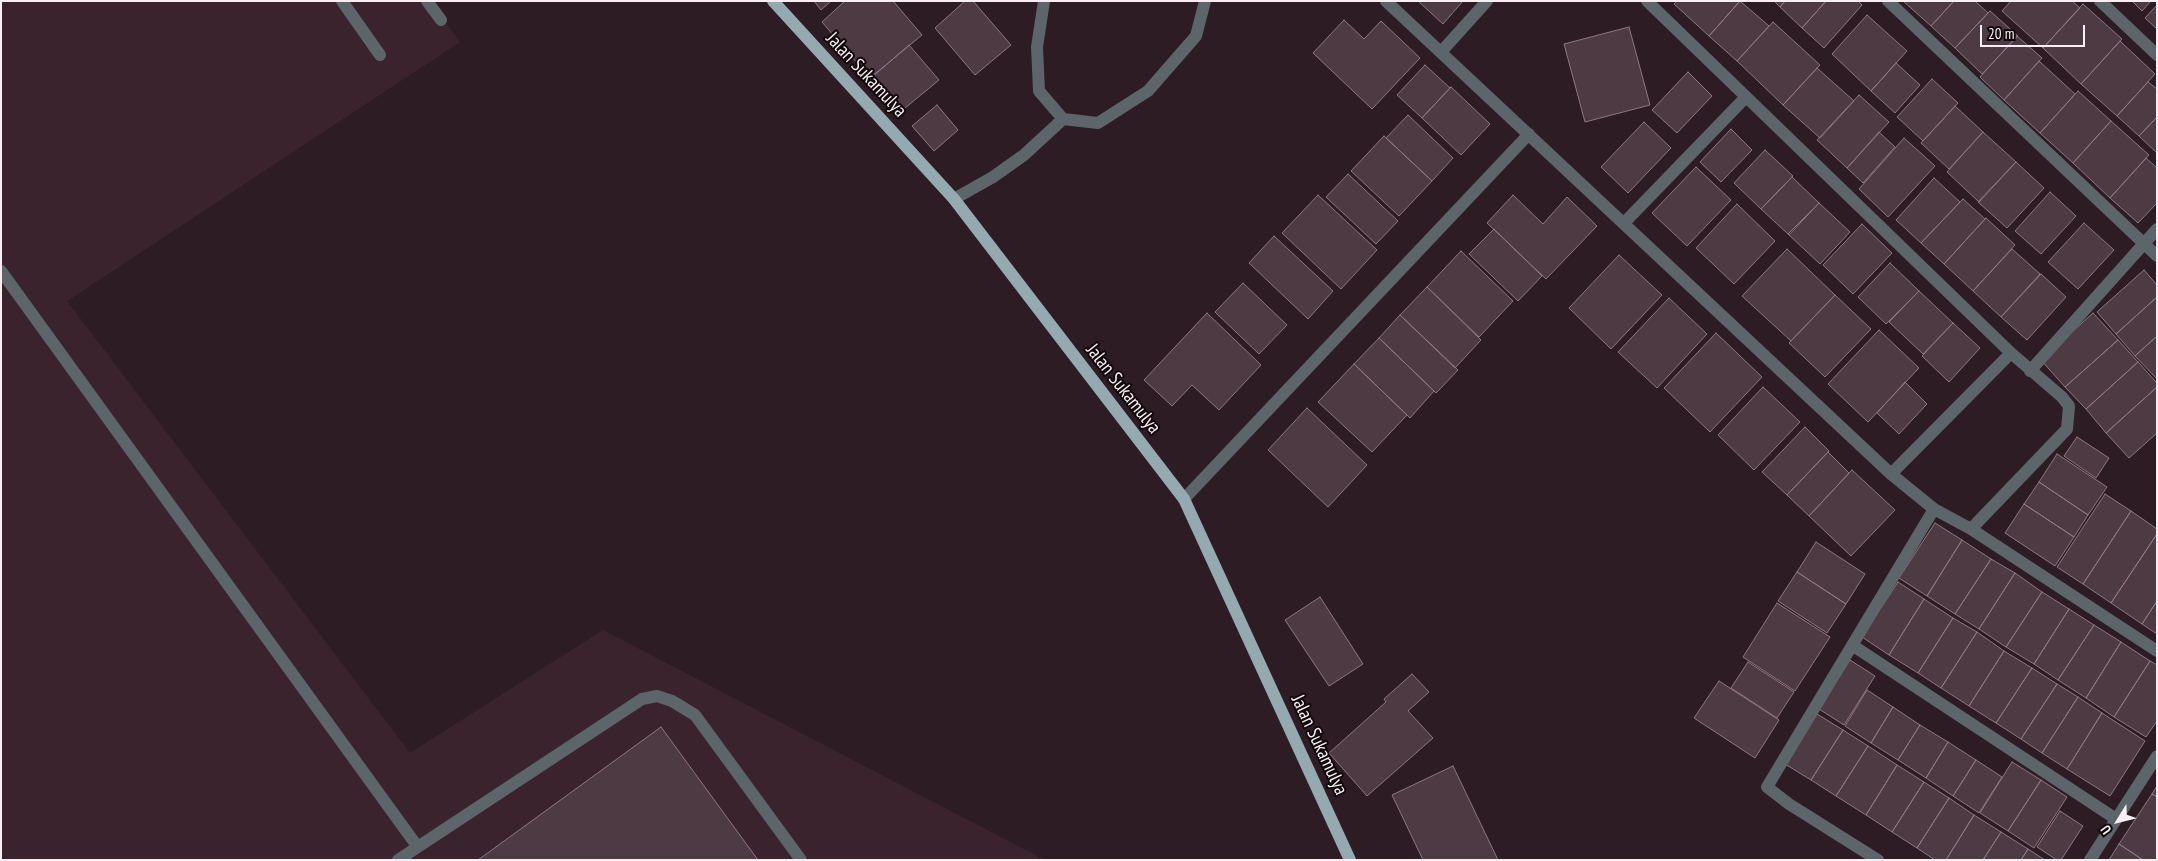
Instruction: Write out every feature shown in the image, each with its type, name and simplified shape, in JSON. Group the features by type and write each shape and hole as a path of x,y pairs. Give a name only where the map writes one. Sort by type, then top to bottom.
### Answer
{"main road":[{"name":"Jalan Sukamulya","path":"773,1 954,198 1184,498 1350,860"}],"street":[{"path":"342,1 380,55"},
{"path":"427,1 441,20"},
{"path":"1044,1 1037,47 1039,91 1063,119 1098,123 1148,91 1196,36 1205,1"},
{"path":"1386,1 1891,474 1934,509 1971,529 2157,651"},
{"path":"1441,52 1487,1"},
{"path":"1888,1 2157,256"},
{"path":"2100,1 2157,55"},
{"path":"1654,4 1745,98 2011,353 2065,401 2068,406 2068,429 1971,529"},
{"path":"1624,224 1745,98"},
{"path":"954,198 994,177 1024,155 1063,119"},
{"path":"1184,498 1529,134"},
{"path":"2030,370 2157,229"},
{"path":"1,271 417,846"},
{"path":"1891,474 2011,353"},
{"path":"1878,860 1789,804 1767,787 1934,509"},
{"path":"1852,645 2116,819"},
{"path":"398,860 642,700 657,696 672,700 695,715 801,860"},
{"path":"2090,860 2157,756"}],"shaded area":[{"path":"1,1 430,1 460,42 67,301 410,753 603,630 1045,860 1,860"}],"building":[{"path":"814,1 831,1 821,10"},
{"path":"845,1 893,1 922,35 870,78 822,22"},
{"path":"965,1 973,1 1011,45 975,75 935,28"},
{"path":"1418,1 1463,1 1443,24"},
{"path":"1677,1 1740,1 1709,36 1674,4"},
{"path":"1740,1 1769,26 1737,61 1709,36"},
{"path":"1774,1 1785,1 1780,7"},
{"path":"1785,1 1826,1 1802,28 1780,7"},
{"path":"1826,1 1858,1 1862,5 1824,48 1802,28"},
{"path":"1903,1 1954,1 1931,26"},
{"path":"1954,1 1975,1 1988,13 1955,48 1931,26"},
{"path":"2011,1 2072,1 2080,8 2043,48 2002,11"},
{"path":"2132,1 2151,1 2142,11"},
{"path":"2083,4 2122,39 2081,84 2043,48"},
{"path":"2157,5 2157,29 2145,18"},
{"path":"1990,11 2018,36 1982,74 1955,48"},
{"path":"1867,15 1907,51 1871,91 1832,54"},
{"path":"1344,20 1364,39 1381,21 1420,58 1372,109 1313,53"},
{"path":"1773,22 1820,65 1783,105 1737,61"},
{"path":"1629,27 1650,105 1585,122 1564,44"},
{"path":"2017,36 2042,58 2004,100 1980,77"},
{"path":"2120,41 2155,74 2117,116 2081,84"},
{"path":"909,45 939,80 899,113 870,79"},
{"path":"2039,61 2075,94 2040,133 2004,100"},
{"path":"1896,63 1920,85 1895,113 1871,91"},
{"path":"1425,65 1450,88 1422,118 1397,95"},
{"path":"1817,68 1854,101 1820,138 1783,105"},
{"path":"1688,72 1712,96 1677,133 1652,110"},
{"path":"1932,79 1958,103 1923,141 1897,117"},
{"path":"2148,82 2157,89 2157,117 2139,136 2117,116"},
{"path":"1451,87 1490,124 1461,155 1422,118"},
{"path":"2078,91 2111,121 2073,163 2040,133"},
{"path":"1859,95 1889,122 1847,168 1817,140"},
{"path":"937,105 958,130 934,151 912,126"},
{"path":"1955,106 1983,132 1949,169 1921,143"},
{"path":"1408,115 1453,158 1432,181 1386,138"},
{"path":"2157,117 2157,153 2139,136"},
{"path":"2111,121 2149,155 2110,198 2073,163"},
{"path":"1644,122 1671,148 1628,193 1601,167"},
{"path":"1731,129 1752,150 1721,182 1700,162"},
{"path":"1879,132 1895,147 1863,183 1847,168"},
{"path":"1983,132 2016,162 1979,202 1947,172"},
{"path":"1384,136 1432,181 1399,216 1351,171"},
{"path":"1904,138 1935,166 1888,217 1859,189"},
{"path":"1765,150 1793,176 1761,209 1734,183"},
{"path":"2146,158 2157,168 2157,203 2138,223 2110,198"},
{"path":"2016,162 2044,188 2007,228 1978,202"},
{"path":"1696,167 1731,200 1687,246 1652,213"},
{"path":"1348,174 1398,221 1376,244 1326,197"},
{"path":"1792,177 1819,203 1789,235 1761,209"},
{"path":"1934,178 1960,202 1921,243 1896,220"},
{"path":"2050,192 2076,216 2041,254 2015,231"},
{"path":"1318,195 1377,250 1341,289 1282,233"},
{"path":"1513,195 1543,224 1567,197 1597,226 1546,279 1487,223"},
{"path":"1963,199 1985,219 1944,264 1921,243"},
{"path":"1819,203 1850,232 1820,264 1788,234"},
{"path":"1737,204 1775,241 1734,284 1696,248"},
{"path":"1986,218 2015,245 1973,291 1944,264"},
{"path":"2084,223 2114,250 2078,289 2048,262"},
{"path":"1862,224 1892,253 1853,294 1823,265"},
{"path":"1494,229 1542,276 1518,301 1469,254"},
{"path":"1274,236 1333,291 1308,319 1249,263"},
{"path":"1787,249 1835,295 1791,341 1742,296"},
{"path":"2012,249 2040,274 2001,317 1973,291"},
{"path":"1461,251 1513,301 1479,337 1427,287"},
{"path":"1619,255 1662,295 1611,349 1569,308"},
{"path":"1890,263 1919,291 1886,324 1858,297"},
{"path":"2144,270 2157,285 2157,297 2116,334 2097,312"},
{"path":"2041,274 2066,297 2027,340 2001,317"},
{"path":"1243,283 1287,325 1259,354 1215,312"},
{"path":"1427,287 1481,340 1455,368 1400,315"},
{"path":"1919,291 1953,323 1923,354 1889,322"},
{"path":"1835,295 1871,329 1825,377 1789,343"},
{"path":"2157,297 2157,336 2135,356 2116,334"},
{"path":"1669,298 1707,334 1657,388 1618,352"},
{"path":"1207,313 1261,365 1219,410 1192,385 1172,406 1144,380"},
{"path":"2093,313 2118,340 2065,387 2041,360"},
{"path":"1400,315 1458,370 1436,393 1379,338"},
{"path":"1953,323 1980,348 1949,382 1922,356"},
{"path":"1879,330 1919,368 1868,422 1828,384"},
{"path":"1716,333 1762,377 1710,432 1664,388"},
{"path":"2157,336 2157,379 2135,356"},
{"path":"1379,338 1434,391 1410,418 1354,364"},
{"path":"2118,340 2138,362 2086,409 2065,387"},
{"path":"2138,362 2157,383 2157,387 2106,433 2086,409"},
{"path":"1354,364 1407,415 1372,452 1318,402"},
{"path":"1905,382 1927,404 1899,434 1877,413"},
{"path":"1763,387 1800,422 1754,470 1718,435"},
{"path":"2157,387 2157,433 2129,458 2106,433"},
{"path":"1307,408 1367,465 1328,507 1268,450"},
{"path":"1805,427 1829,451 1787,495 1762,472"},
{"path":"2077,437 2109,458 2096,478 2064,456"},
{"path":"1828,452 1849,473 1809,516 1787,495"},
{"path":"2057,454 2107,487 2088,515 2039,482"},
{"path":"1852,470 1895,510 1851,556 1809,516"},
{"path":"2039,482 2088,515 2074,537 2024,504"},
{"path":"2105,494 2131,511 2083,584 2057,567"},
{"path":"2024,504 2074,537 2055,566 2005,533"},
{"path":"2131,511 2157,529 2157,534 2111,603 2083,584"},
{"path":"1935,523 1962,540 1927,596 1899,578"},
{"path":"2157,534 2157,601 2142,624 2111,603"},
{"path":"1962,540 1991,559 1955,614 1927,596"},
{"path":"1816,542 1865,574 1846,604 1797,572"},
{"path":"1991,559 2015,573 1979,629 1955,614"},
{"path":"1797,572 1846,604 1827,633 1778,601"},
{"path":"2015,573 2042,592 2006,647 1979,629"},
{"path":"1898,582 1924,599 1889,655 1862,637"},
{"path":"2042,592 2069,609 2034,664 2006,647"},
{"path":"1320,597 1363,664 1329,686 1285,620"},
{"path":"1924,599 1953,618 1918,673 1889,655"},
{"path":"2157,601 2157,634 2142,624"},
{"path":"1777,603 1830,637 1795,691 1743,657"},
{"path":"2069,609 2094,625 2058,680 2034,664"},
{"path":"1953,618 1977,632 1941,688 1918,673"},
{"path":"2094,625 2121,642 2086,698 2058,680"},
{"path":"1977,632 2004,651 1969,706 1941,688"},
{"path":"2121,642 2150,661 2114,717 2086,698"},
{"path":"2004,651 2032,668 1996,723 1969,706"},
{"path":"1850,660 1875,676 1844,725 1819,709"},
{"path":"2150,661 2157,665 2157,721 2146,737 2114,717"},
{"path":"1748,662 1794,692 1777,718 1731,688"},
{"path":"2032,668 2057,684 2021,739 1996,723"},
{"path":"1412,674 1429,692 1408,711 1433,738 1367,796 1329,753 1386,702 1384,699"},
{"path":"1719,681 1779,720 1755,758 1694,718"},
{"path":"2057,684 2078,697 2042,753 2021,739"},
{"path":"1867,690 1893,707 1871,743 1845,726"},
{"path":"2078,697 2102,713 2067,769 2042,753"},
{"path":"1893,707 1920,725 1898,760 1871,743"},
{"path":"2102,713 2145,741 2110,796 2067,769"},
{"path":"1817,714 1843,730 1811,780 1785,764"},
{"path":"1920,725 1948,742 1926,778 1898,760"},
{"path":"661,727 758,860 478,860"},
{"path":"1843,730 1868,746 1836,796 1811,780"},
{"path":"1948,742 1976,760 1953,796 1926,778"},
{"path":"1868,746 1897,765 1866,815 1836,796"},
{"path":"1976,760 2002,777 1979,813 1953,796"},
{"path":"2012,762 2041,780 2008,831 1980,813"},
{"path":"1897,765 1924,782 1892,832 1866,815"},
{"path":"1453,766 1498,860 1423,860 1392,795"},
{"path":"2041,780 2067,797 2034,848 2008,831"},
{"path":"1924,782 1949,798 1917,848 1892,832"},
{"path":"2157,786 2157,797 2152,794"},
{"path":"2152,794 2157,797 2157,860 2143,860 2119,844"},
{"path":"1949,798 1974,815 1946,860 1935,860 1917,848"},
{"path":"2060,811 2083,826 2061,860 2057,860 2037,847"},
{"path":"1974,815 2001,832 1983,860 1946,860"},
{"path":"2001,832 2028,849 2021,860 1983,860"},
{"path":"2119,844 2143,860 2109,860"},
{"path":"2028,849 2045,860 2021,860"}]}
